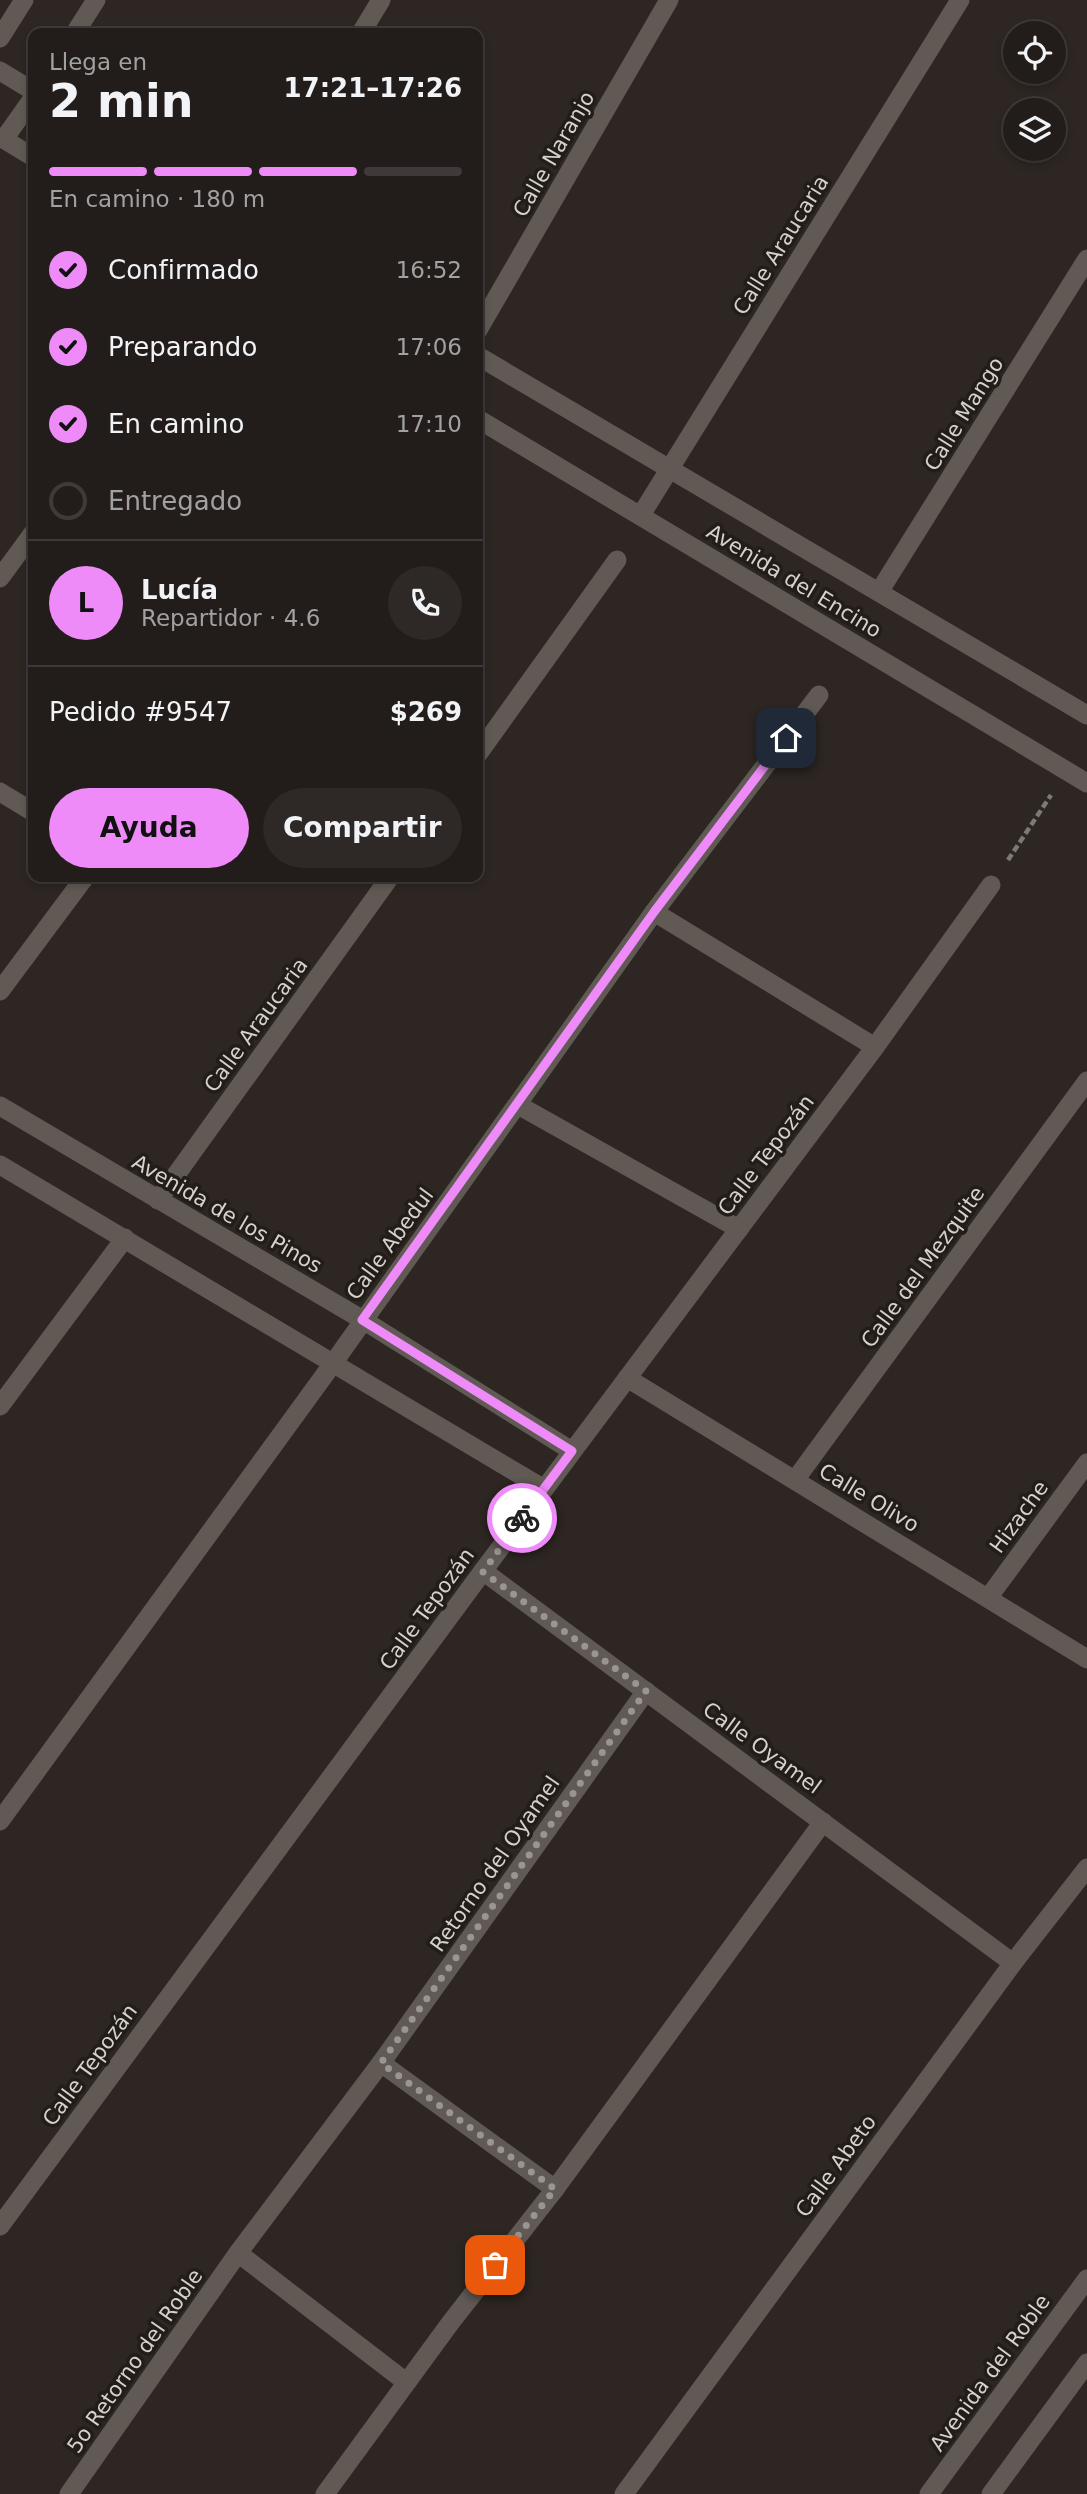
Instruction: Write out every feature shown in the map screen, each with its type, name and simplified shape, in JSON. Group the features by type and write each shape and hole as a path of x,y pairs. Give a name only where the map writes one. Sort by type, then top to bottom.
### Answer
{"street":[{"path":"0,38 24,0"},
{"path":"78,28 96,0"},
{"path":"365,28 381,0"},
{"name":"Calle Naranjo","path":"483,321 669,0"},
{"name":"Calle Araucaria","path":"641,515 960,0"},
{"path":"0,71 28,88"},
{"path":"28,105 1,141 28,154"},
{"name":"Calle Mango","path":"879,592 1087,259"},
{"name":"Avenida del Encino","path":"483,359 1087,715"},
{"name":"Avenida del Encino","path":"483,422 1087,783"},
{"path":"0,578 28,543"},
{"path":"483,747 617,560"},
{"name":"Calle Abedul","path":"0,1821 334,1362 654,912 819,695"},
{"path":"0,792 28,809"},
{"path":"0,991 81,882"},
{"name":"Calle Araucaria","path":"158,1200 386,882"},
{"name":"Calle Tepozán","path":"0,2226 572,1451 875,1047 991,885"},
{"path":"654,912 875,1047"},
{"name":"Calle del Mezquite","path":"795,1480 1087,1081"},
{"path":"518,1105 739,1229"},
{"name":"Avenida de los Pinos","path":"0,1106 362,1320 572,1451"},
{"path":"0,1165 544,1489"},
{"path":"0,1406 125,1238"},
{"name":"Calle Olivo","path":"627,1378 1087,1659"},
{"name":"Hizache","path":"988,1598 1087,1463"},
{"name":"Calle Oyamel","path":"483,1572 1013,1962"},
{"name":"Retorno del Oyamel","path":"280,2194 381,2063 646,1691"},
{"path":"326,2494 451,2322 555,2189 823,1822"},
{"name":"Calle Abeto","path":"624,2494 1013,1962 1087,1868"},
{"path":"381,2063 555,2189"},
{"name":"5o Retorno del Roble","path":"69,2494 280,2194"},
{"path":"237,2253 406,2382"},
{"name":"Avenida del Roble","path":"929,2494 1087,2279"},
{"path":"991,2494 1087,2363"}],"path":[{"path":"991,885 1068,771"}],"way so far":[{"path":"495,2265 555,2189 381,2063 646,1691 483,1572 522,1518"}],"route":[{"path":"522,1518 572,1451 362,1320 654,912 786,738"}]}
